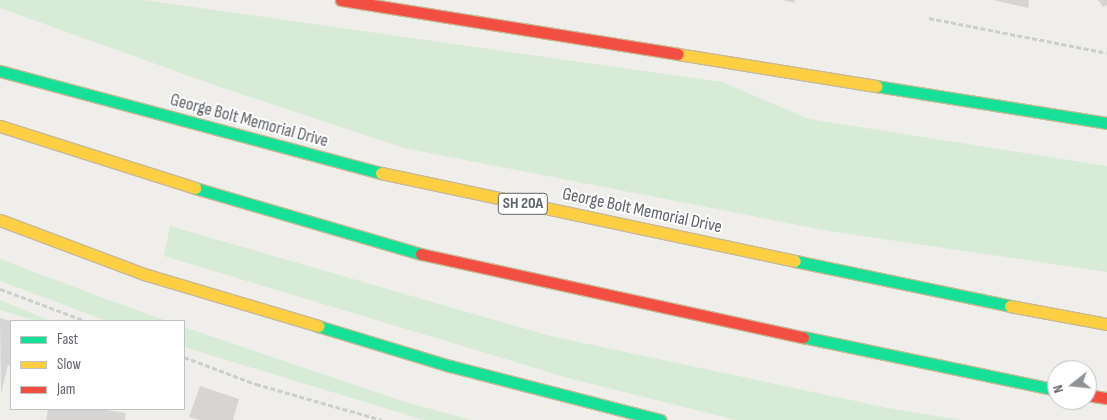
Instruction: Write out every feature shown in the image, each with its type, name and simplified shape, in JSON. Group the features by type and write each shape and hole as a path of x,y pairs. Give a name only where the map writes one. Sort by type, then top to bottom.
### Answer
{"highway":[{"path":"341,0 1107,123"},
{"name":"George Bolt Memorial Drive","path":"0,71 370,171 1051,315 1107,324"},
{"path":"0,126 200,190 403,250 622,299 1047,388"},
{"path":"0,220 153,277 450,366 660,420"}],"path":[{"path":"930,18 1107,53"},
{"path":"0,289 83,320"},
{"path":"185,357 256,384 382,420"}],"green space":[{"path":"0,0 144,0 722,82 809,119 1107,166 1107,272 829,231 404,148 220,87 0,8"},
{"path":"170,226 550,336 888,408 961,420 736,420 572,379 164,256"},
{"path":"0,259 164,320 104,320 0,281"},
{"path":"0,300 48,320 33,320 0,310"},
{"path":"185,327 402,401 471,420 424,420 185,347"}],"building":[{"path":"782,0 795,0 795,3"},
{"path":"993,0 1029,0 1028,8"},
{"path":"1098,0 1107,0 1107,5 1103,7"},
{"path":"0,318 10,321 10,366 8,365 1,394"},
{"path":"200,386 239,399 233,420 199,420 189,417"},
{"path":"48,410 106,410 126,413 125,420 46,420"}],"traffic: fast":[{"path":"0,71 381,173"},
{"path":"876,86 1107,123"},
{"path":"195,188 421,254"},
{"path":"795,261 1010,306"},
{"path":"318,326 450,366 660,420"},
{"path":"803,337 1047,388"}],"traffic: slow":[{"path":"678,54 876,86"},
{"path":"0,126 195,188"},
{"path":"381,173 795,261"},
{"path":"0,220 144,274 318,326"},
{"path":"1010,306 1107,324"}],"traffic: jam":[{"path":"341,0 678,54"},
{"path":"421,254 803,337"},
{"path":"1097,396 1107,398"}]}
